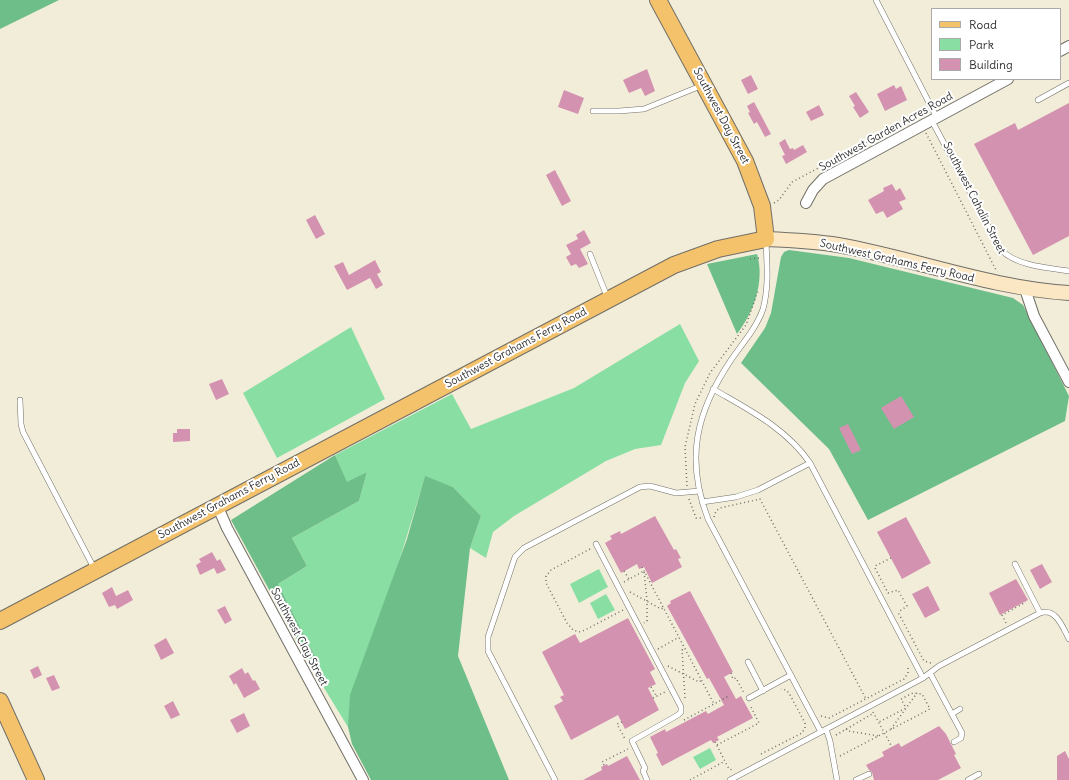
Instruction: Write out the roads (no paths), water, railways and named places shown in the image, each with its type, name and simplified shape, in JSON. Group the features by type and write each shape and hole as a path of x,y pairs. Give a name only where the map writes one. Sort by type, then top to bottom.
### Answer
{"main road":[{"name":"Southwest Day Street","path":"658,0 745,161 762,206 766,239"},
{"name":"Southwest Grahams Ferry Road","path":"0,621 217,505 674,265 695,256 735,244 766,239 805,241 838,245 999,284 1025,289 1069,294"},
{"path":"0,701 36,780"}],"street":[{"name":"Southwest Garden Acres Road","path":"806,203 813,190 823,179 1006,80"},
{"path":"1025,289 1034,316 1069,382"},
{"name":"Southwest Clay Street","path":"217,505 231,535 363,780"}],"lane":[{"path":"876,0 932,108 934,119 1001,250 1012,258 1069,271"},
{"path":"1038,100 1069,83"},
{"path":"593,111 644,109 704,85"},
{"path":"766,239 767,285 763,309 755,326 713,389 705,406 699,431 696,464 702,502 708,519 812,715 830,741 837,780"},
{"path":"590,254 608,300"},
{"path":"713,389 778,428 800,448 810,463 923,678"},
{"path":"20,400 21,424 23,432 95,570"},
{"path":"702,502 752,492 810,463"},
{"path":"555,780 488,651 488,637 515,558 524,548 640,487 650,486 676,493 700,491"},
{"path":"596,545 681,706 681,712 632,740 645,768 643,772 647,780"},
{"path":"1015,564 1040,613"},
{"path":"730,780 923,678 939,666 1040,613 1047,612 1055,616 1069,639"},
{"path":"748,662 763,691"},
{"path":"930,673 962,735 961,738 954,742"},
{"path":"748,700 791,675"},
{"path":"952,714 960,709"},
{"path":"856,780 869,774"},
{"path":"968,780 979,774"}]}
